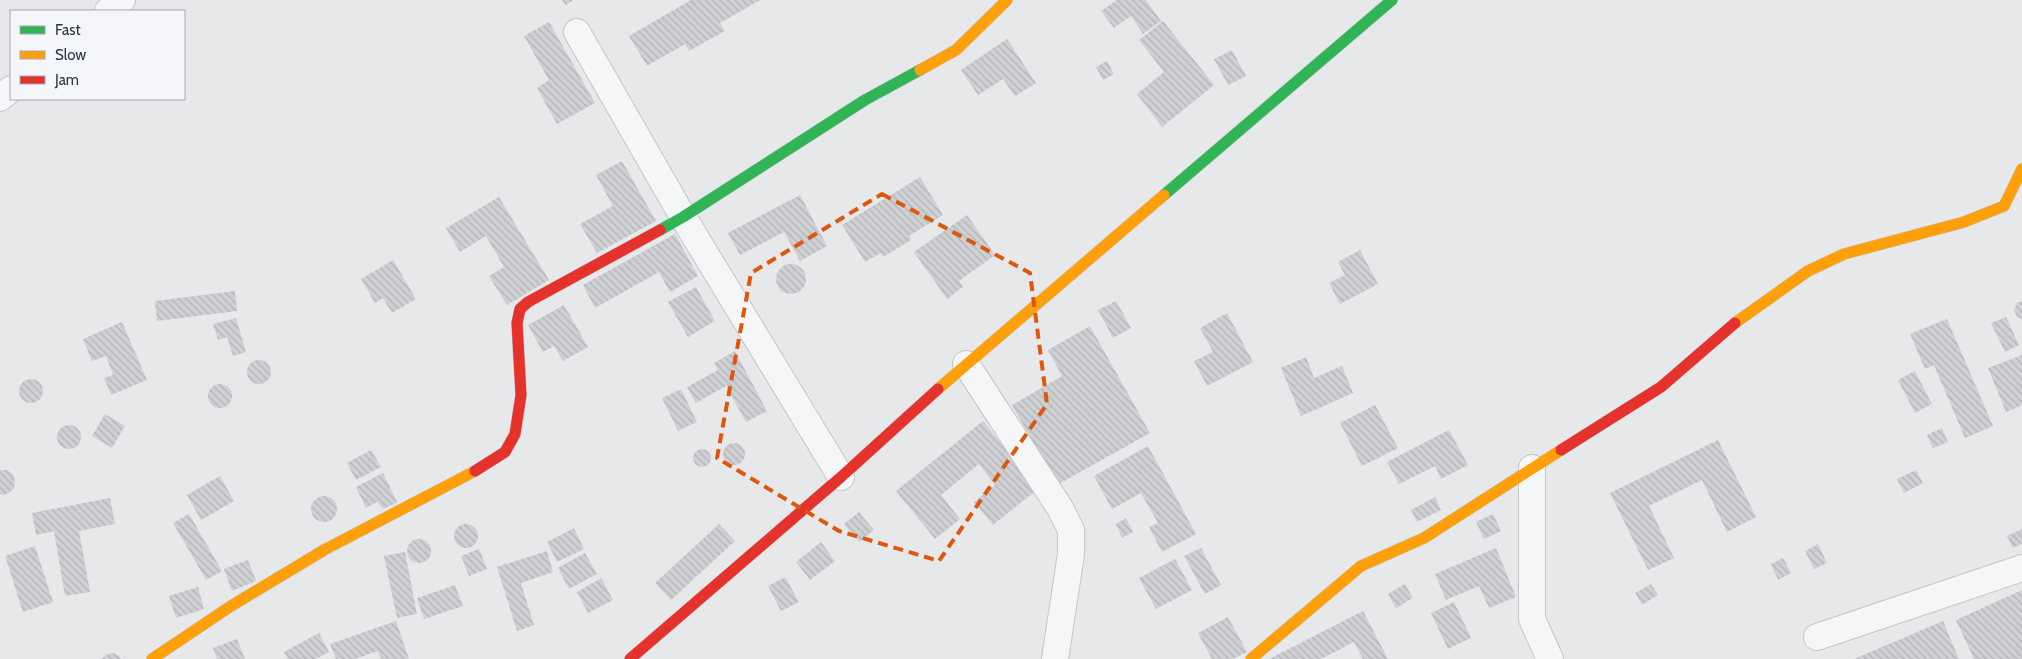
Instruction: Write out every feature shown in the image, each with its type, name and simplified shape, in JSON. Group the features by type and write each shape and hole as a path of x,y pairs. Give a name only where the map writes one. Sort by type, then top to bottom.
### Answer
{"street":[{"path":"109,10 122,0"},
{"path":"152,659 231,606 324,550 471,474 505,452 515,434 520,395 517,322 520,309 528,302 683,218 865,100 956,50 1007,0"},
{"path":"630,659 841,477 966,364 1392,0"},
{"path":"577,32 683,218 841,477"},
{"path":"0,98 10,90"},
{"path":"1251,659 1361,566 1424,538 1662,387 1748,313 1808,271 1844,254 1964,222 2004,206 2019,185"},
{"path":"966,364 1060,508 1071,530 1071,554 1055,659"},
{"path":"1532,468 1532,619 1550,659"},
{"path":"1817,637 2022,568"}],"highlighted area":[{"path":"882,194 1030,273 1047,404 939,561 839,531 717,458 751,273"}],"building":[{"path":"562,0 573,0 566,5"},
{"path":"691,0 760,0 720,23 725,31 689,51 685,44 647,66 629,36"},
{"path":"1117,0 1146,0 1161,21 1143,34 1131,16 1114,28 1101,11"},
{"path":"1163,21 1214,85 1162,127 1137,94 1164,72 1139,40"},
{"path":"549,22 595,103 557,124 537,88 549,80 524,36"},
{"path":"1007,39 1036,83 1015,96 1003,79 978,95 961,70"},
{"path":"1232,50 1246,76 1228,85 1214,59"},
{"path":"1107,61 1114,74 1103,80 1096,67"},
{"path":"622,161 656,221 597,253 580,224 613,206 596,175"},
{"path":"920,177 943,215 909,236 911,240 883,257 881,253 865,262 842,225"},
{"path":"800,195 827,246 800,261 784,232 740,255 728,233"},
{"path":"499,197 549,280 507,305 489,276 504,267 486,236 460,252 446,228"},
{"path":"967,215 995,255 959,281 963,287 947,299 914,252"},
{"path":"675,234 698,276 670,292 659,272 595,308 583,285"},
{"path":"1360,250 1378,284 1340,304 1329,283 1345,275 1338,262"},
{"path":"393,260 416,299 392,313 383,298 375,303 361,279"},
{"path":"791,264 802,268 806,279 802,290 791,294 780,290 776,279 780,268"},
{"path":"696,287 715,321 688,337 668,302"},
{"path":"235,291 237,311 157,321 155,301"},
{"path":"1116,301 1131,328 1113,338 1098,310"},
{"path":"2022,301 2022,319 2017,317 2014,310 2017,303"},
{"path":"564,305 588,347 563,361 554,346 543,352 528,325"},
{"path":"1227,313 1253,362 1207,386 1194,361 1213,352 1200,328"},
{"path":"2006,317 2019,345 2005,352 1991,323"},
{"path":"236,318 246,352 233,356 227,337 218,340 213,324"},
{"path":"1947,319 1993,426 1965,438 1934,365 1925,369 1910,334"},
{"path":"122,322 147,380 111,395 104,378 113,375 106,356 92,361 83,339"},
{"path":"1090,326 1150,433 1057,485 1012,405 1062,376 1048,350"},
{"path":"735,351 767,411 746,422 726,386 696,403 687,387 718,370 714,363"},
{"path":"2022,355 2022,405 2006,412 1988,368"},
{"path":"1306,357 1314,378 1342,366 1353,393 1301,416 1281,368"},
{"path":"259,360 268,363 271,372 268,381 259,384 250,381 247,372 250,363"},
{"path":"1915,371 1932,404 1915,413 1898,380"},
{"path":"31,379 40,382 43,391 40,400 31,403 22,400 19,391 22,382"},
{"path":"220,384 229,387 232,396 229,405 220,408 211,405 208,396 211,387"},
{"path":"681,389 697,422 678,431 662,398"},
{"path":"1375,405 1398,448 1362,466 1340,423"},
{"path":"105,414 125,426 112,448 92,436"},
{"path":"983,421 1038,489 993,525 974,502 995,485 979,464 941,495 960,519 935,539 896,491"},
{"path":"69,425 78,428 81,437 78,446 69,449 60,446 57,437 60,428"},
{"path":"1942,428 1948,442 1933,448 1927,435"},
{"path":"1449,430 1468,465 1441,479 1435,466 1399,484 1387,462"},
{"path":"1718,440 1756,517 1727,532 1702,480 1649,506 1674,558 1648,570 1610,493"},
{"path":"734,443 742,446 745,454 742,462 734,465 726,462 723,454 726,446"},
{"path":"1148,446 1196,534 1162,552 1149,527 1158,523 1141,493 1112,509 1094,476"},
{"path":"698,449 706,449 711,454 709,465 698,467 693,462 693,454"},
{"path":"371,450 381,467 356,480 347,463"},
{"path":"0,470 7,470 13,474 15,481 14,488 9,493 2,495 0,494"},
{"path":"1916,470 1923,483 1904,493 1897,479"},
{"path":"383,473 397,502 384,509 377,502 366,508 356,487"},
{"path":"220,476 234,501 201,520 187,495"},
{"path":"324,496 333,500 337,509 333,518 324,522 315,518 311,509 315,500"},
{"path":"1435,497 1441,510 1417,522 1411,510"},
{"path":"110,498 115,524 79,531 90,592 65,596 54,531 36,535 32,513"},
{"path":"859,512 874,530 859,542 844,524"},
{"path":"189,514 222,571 206,580 173,523"},
{"path":"1493,514 1501,531 1484,539 1476,522"},
{"path":"1126,518 1133,532 1122,538 1116,524"},
{"path":"466,524 475,527 478,536 475,545 466,548 457,545 454,536 457,527"},
{"path":"719,524 735,541 671,600 655,583"},
{"path":"574,528 584,549 557,562 547,542"},
{"path":"2022,529 2022,544 2013,548 2007,536"},
{"path":"419,539 428,542 431,551 428,560 419,563 410,560 407,551 410,542"},
{"path":"821,542 835,561 810,580 796,562"},
{"path":"1818,544 1827,563 1814,569 1805,551"},
{"path":"35,546 53,602 23,612 5,556"},
{"path":"1201,548 1221,585 1205,594 1184,556"},
{"path":"1496,548 1516,597 1489,608 1479,586 1446,600 1435,574"},
{"path":"479,549 487,569 469,576 461,556"},
{"path":"547,551 553,572 521,583 534,625 517,631 497,567"},
{"path":"405,552 417,614 397,618 384,556"},
{"path":"585,553 597,574 569,589 558,568"},
{"path":"1783,558 1791,573 1778,580 1771,564"},
{"path":"1175,559 1192,590 1156,609 1139,578"},
{"path":"248,560 256,581 232,591 224,569"},
{"path":"785,577 799,602 781,611 768,586"},
{"path":"601,578 613,600 588,613 577,592"},
{"path":"1405,584 1413,598 1396,608 1388,594"},
{"path":"1651,584 1658,595 1642,605 1635,593"},
{"path":"455,585 463,606 424,619 417,598"},
{"path":"198,587 204,609 176,618 169,596"},
{"path":"2022,590 2022,659 1974,659 1956,620"},
{"path":"1454,602 1471,638 1448,649 1431,613"},
{"path":"1363,611 1388,659 1363,659 1354,642 1321,659 1269,659"},
{"path":"1228,617 1247,652 1233,659 1212,659 1198,633"},
{"path":"396,621 409,659 381,659 378,651 355,659 336,659 330,644"},
{"path":"1943,621 1959,659 1854,659"},
{"path":"319,633 329,652 316,659 288,659 284,652"},
{"path":"237,639 245,659 217,659 213,648"},
{"path":"112,653 122,659 102,659 104,656"}],"traffic: fast":[{"path":"1164,195 1392,0"},
{"path":"660,230 865,100 920,70"}],"traffic: slow":[{"path":"920,70 956,50 1007,0"},
{"path":"1735,323 1808,271 1844,254 1964,222 2004,206 2022,169"},
{"path":"938,389 1164,195"},
{"path":"1251,659 1361,566 1424,538 1561,450"},
{"path":"152,659 231,606 324,550 475,471"}],"traffic: jam":[{"path":"475,471 505,452 515,434 521,395 517,323 520,309 528,302 660,230"},
{"path":"1561,450 1661,387 1735,323"},
{"path":"630,659 841,477 938,389"}]}
